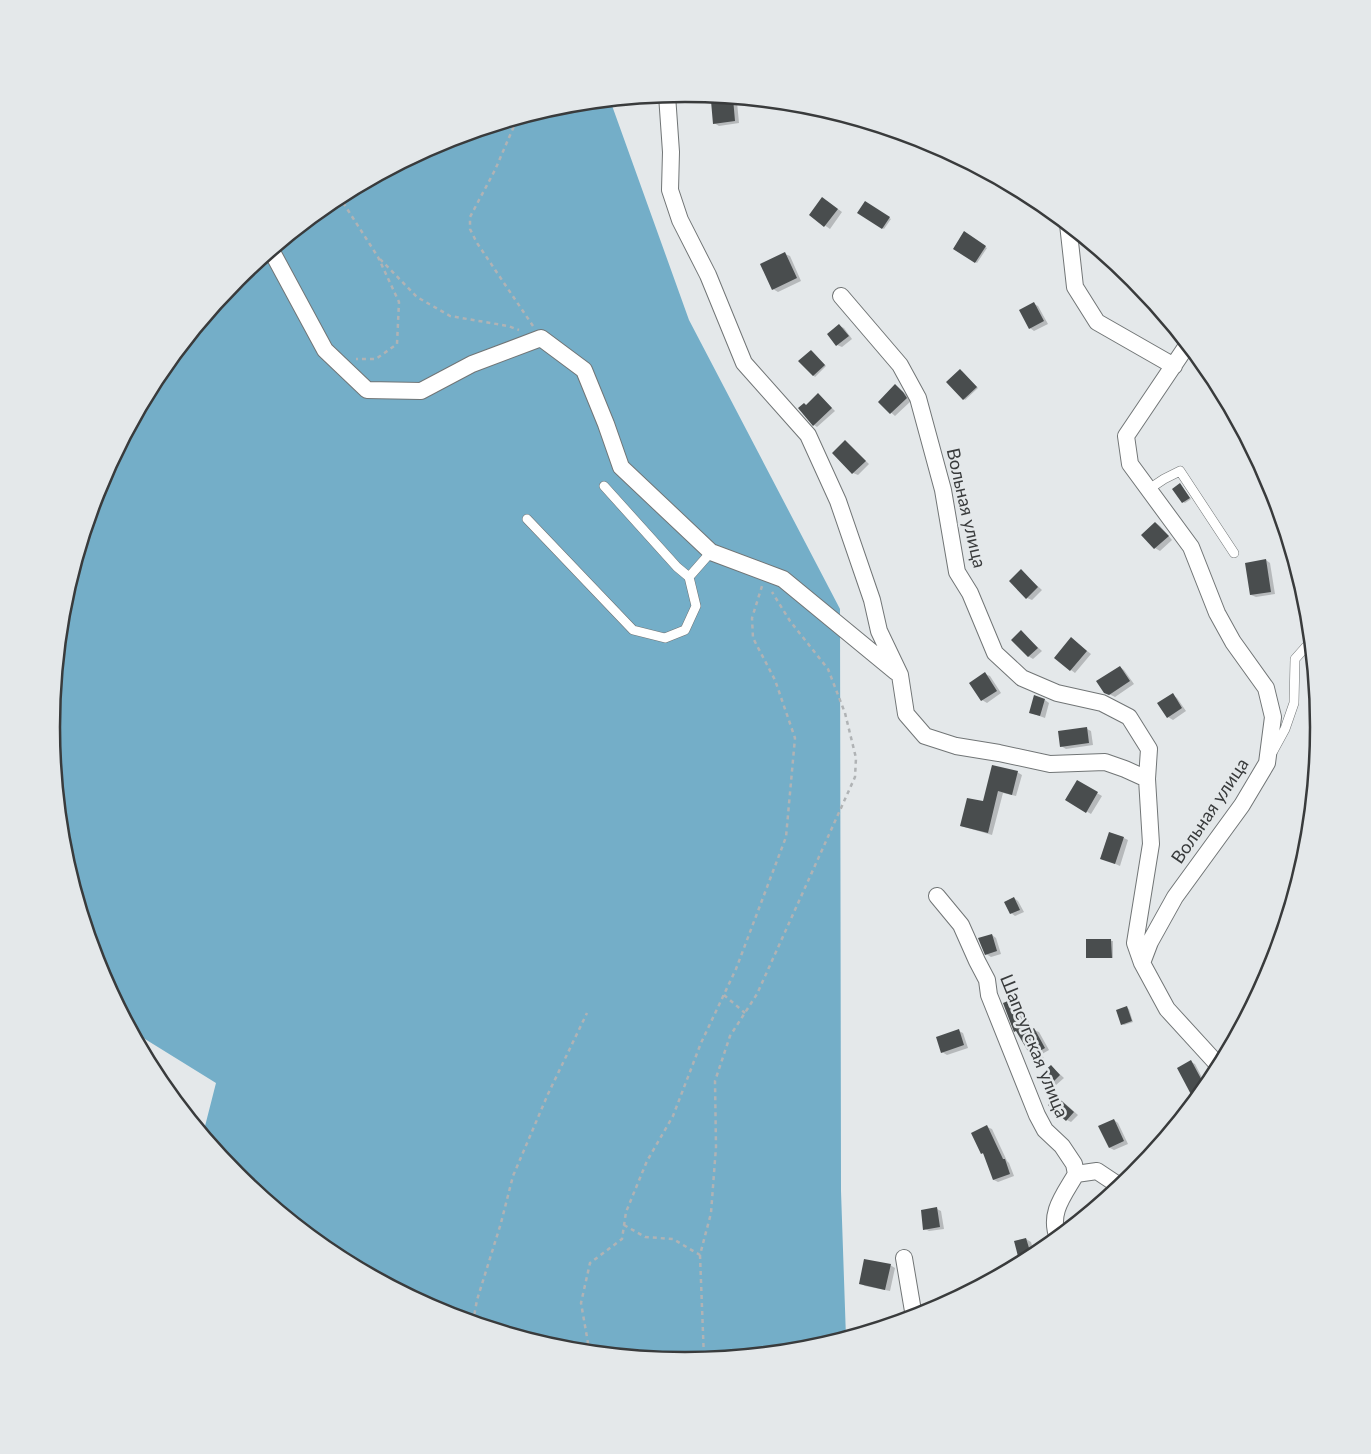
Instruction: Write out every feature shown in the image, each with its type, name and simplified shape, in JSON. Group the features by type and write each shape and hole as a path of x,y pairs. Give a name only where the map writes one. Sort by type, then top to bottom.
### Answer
{"street":[{"path":"668,102 671,152 670,190 680,220 708,275 744,363 808,435 838,501 872,600 879,631 900,675 906,714 925,736 956,746 1050,764 1105,762 1126,768 1147,779"},
{"path":"1069,234 1076,287 1097,322 1174,366"},
{"path":"274,256 325,350 367,390 421,390 472,364 541,338 584,370 621,467 711,552 783,579 900,675"},
{"name":"Вольная улица","path":"841,296 900,365 918,398 944,490 957,572 970,593 995,653 1022,678 1057,693 1102,703 1129,718 1148,749 1147,779 1151,844 1135,943 1142,963 1167,1009 1215,1060"},
{"name":"Вольная улица","path":"1142,963 1150,942 1175,898 1242,805 1267,763 1273,717 1266,688 1232,642 1216,613 1191,547 1130,464 1126,436 1185,349"},
{"name":"Шапсугская улица","path":"937,896 961,925 970,941 977,961 987,980 989,995 1037,1115 1046,1130 1062,1146 1074,1164 1076,1174"},
{"path":"1055,1231 1055,1210 1076,1174 1097,1171 1114,1182"},
{"path":"904,1258 913,1310"}],"lane":[{"path":"1149,489 1180,471 1234,553"},
{"path":"527,519 633,630 664,638 685,630 696,606 689,577 676,567 604,486"},
{"path":"689,577 711,552"},
{"path":"1267,763 1285,729 1294,703 1295,659 1306,646"}],"path":[{"path":"514,126 495,170 470,216 470,229 477,243 541,338"},
{"path":"334,358 376,359 397,344 400,302 378,257 344,203"},
{"path":"378,257 417,297 450,316 508,326 541,338"},
{"path":"588,1344 581,1303 590,1263 622,1239 626,1212 647,1160 673,1116 702,1043 736,969 786,838 795,738 775,680 753,638 752,618 762,583 773,593 790,621 828,669 846,713 856,758 854,778 757,994 730,1036 714,1081 716,1148 710,1213 700,1255 704,1352"},
{"path":"724,995 745,1013"},
{"path":"475,1316 476,1300 501,1223 513,1176 548,1094 588,1013"},
{"path":"624,1225 645,1237 672,1239 700,1255"}],"shaded area":[{"path":"612,106 689,320 840,609 841,1191 846,1331 767,1347 726,1351 645,1351 604,1347 524,1331 446,1305 373,1269 338,1247 273,1197 243,1169 205,1127 216,1083 143,1038 125,1004 93,928 81,889 72,849 65,809 61,768 61,686 65,645 81,565 93,526 108,488 144,414 165,379 189,346 243,285 305,231 373,185 446,149 524,123 563,114"}],"building":[{"path":"711,103 733,104 735,121 713,124"},
{"path":"822,197 838,209 824,227 809,215"},
{"path":"865,201 890,217 882,229 857,213"},
{"path":"964,231 986,246 975,263 953,249"},
{"path":"785,252 797,278 772,290 760,264"},
{"path":"1034,302 1044,321 1029,329 1019,310"},
{"path":"839,324 849,336 836,346 827,334"},
{"path":"811,350 825,365 813,376 798,361"},
{"path":"960,369 977,387 963,400 946,382"},
{"path":"895,384 907,398 890,414 878,402"},
{"path":"818,393 832,408 813,426 798,408 804,403 806,405"},
{"path":"845,440 866,461 852,474 832,453"},
{"path":"1180,483 1190,498 1182,503 1172,489"},
{"path":"1155,522 1169,536 1154,549 1141,535"},
{"path":"1266,559 1271,592 1250,595 1245,563"},
{"path":"1021,569 1038,587 1026,599 1009,581"},
{"path":"1021,630 1038,648 1028,657 1011,640"},
{"path":"1071,637 1087,651 1070,671 1054,658"},
{"path":"1120,666 1130,681 1109,695 1104,693 1096,681"},
{"path":"985,672 997,691 981,701 969,683"},
{"path":"1173,693 1182,708 1167,718 1157,703"},
{"path":"1034,695 1045,699 1040,716 1029,713"},
{"path":"1087,727 1089,743 1060,747 1058,731"},
{"path":"992,765 1018,771 1012,795 998,791 988,833 960,826 967,798 983,801"},
{"path":"1077,780 1098,792 1086,813 1065,800"},
{"path":"1109,832 1124,837 1115,864 1100,859"},
{"path":"1014,897 1020,910 1010,914 1004,902"},
{"path":"992,934 997,951 985,955 978,938"},
{"path":"1086,939 1111,939 1112,958 1086,958"},
{"path":"1013,999 1020,1018 1023,1016 1030,1031 1034,1028 1045,1048 1038,1052 1042,1060 1035,1063 1016,1031 1014,1032 1003,1003"},
{"path":"1127,1006 1132,1021 1121,1025 1116,1010"},
{"path":"959,1029 964,1045 941,1053 936,1037"},
{"path":"1191,1060 1202,1081 1191,1095 1177,1068"},
{"path":"1051,1065 1060,1075 1051,1084 1041,1074"},
{"path":"1056,1096 1074,1112 1066,1121 1048,1105"},
{"path":"1114,1119 1124,1141 1109,1148 1098,1126"},
{"path":"987,1125 1003,1159 1005,1159 1010,1174 993,1180 983,1153 981,1154 971,1133"},
{"path":"937,1207 940,1227 923,1230 921,1210"},
{"path":"1026,1238 1029,1249 1018,1256 1014,1241"},
{"path":"864,1259 891,1264 885,1290 859,1284"}]}
